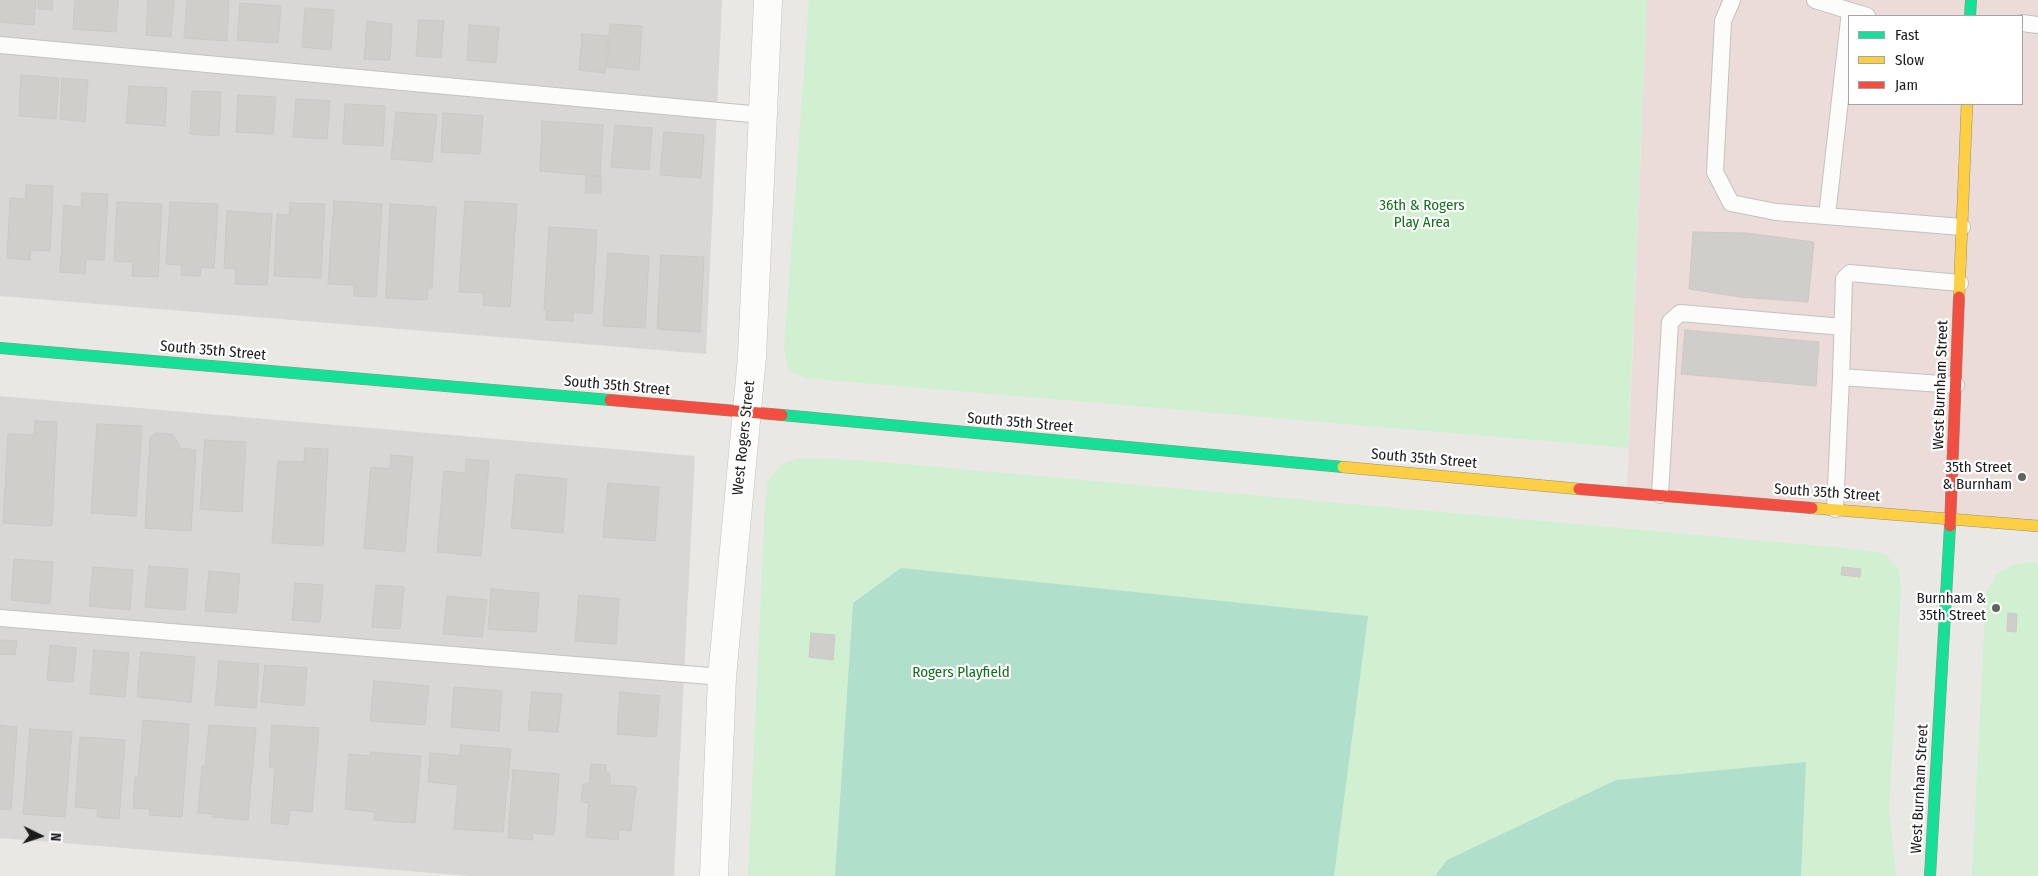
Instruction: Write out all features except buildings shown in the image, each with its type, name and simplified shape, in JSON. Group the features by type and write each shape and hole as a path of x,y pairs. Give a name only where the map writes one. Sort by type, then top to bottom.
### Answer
{"main road":[{"path":"1970,15 1971,0"},
{"name":"West Burnham Street","path":"1930,876 1950,518 1967,105"},
{"name":"South 35th Street","path":"0,348 748,412 1660,496 2038,526"}],"street":[{"name":"West Rogers Street","path":"714,876 722,676 748,412 768,0"}],"lane":[{"path":"1732,0 1723,21 1715,172 1731,203 1776,212 1962,228"},
{"path":"1815,0 1864,15"},
{"path":"1850,11 1850,15"},
{"path":"2023,24 2038,25"},
{"path":"1827,216 1848,29"},
{"path":"0,45 762,115"},
{"path":"1836,509 1844,279 1850,273 1960,283"},
{"path":"1660,496 1670,322 1680,312 1843,327"},
{"path":"1841,376 1956,386"},
{"path":"0,618 722,676"}],"shaded area":[{"path":"0,0 722,0 706,354 0,296"},
{"path":"1647,0 2038,0 2038,526 1627,493"},
{"path":"0,396 695,456 674,876 470,876 0,838"}],"green space":[{"name":"36th & Rogers Play Area","path":"809,0 1647,0 1628,448 804,378 788,369 784,349"},
{"name":"Rogers Playfield","path":"798,458 860,460 1866,550 1885,554 1899,569 1901,593 1889,810 1896,876 748,876 765,504 768,480 781,465"},
{"path":"2038,562 2038,876 1972,876 1986,593 1996,575 2015,564"},
{"path":"901,568 1368,616 1334,876 835,876 853,603"},
{"path":"1806,762 1801,876 1435,876 1447,860 1616,780"}],"traffic: fast":[{"path":"1970,15 1971,0"},
{"path":"0,348 610,400"},
{"path":"782,415 1343,467"},
{"path":"1930,876 1950,526"}],"traffic: slow":[{"path":"1959,297 1967,105"},
{"path":"1343,467 1579,489"},
{"path":"1812,508 2038,526"}],"traffic: jam":[{"path":"1950,526 1959,297"},
{"path":"610,400 782,415"},
{"path":"1579,489 1812,508"}],"place":[{"name":"35th Street & Burnham","path":"2022,477"},
{"name":"Burnham & 35th Street","path":"1996,608"}]}
